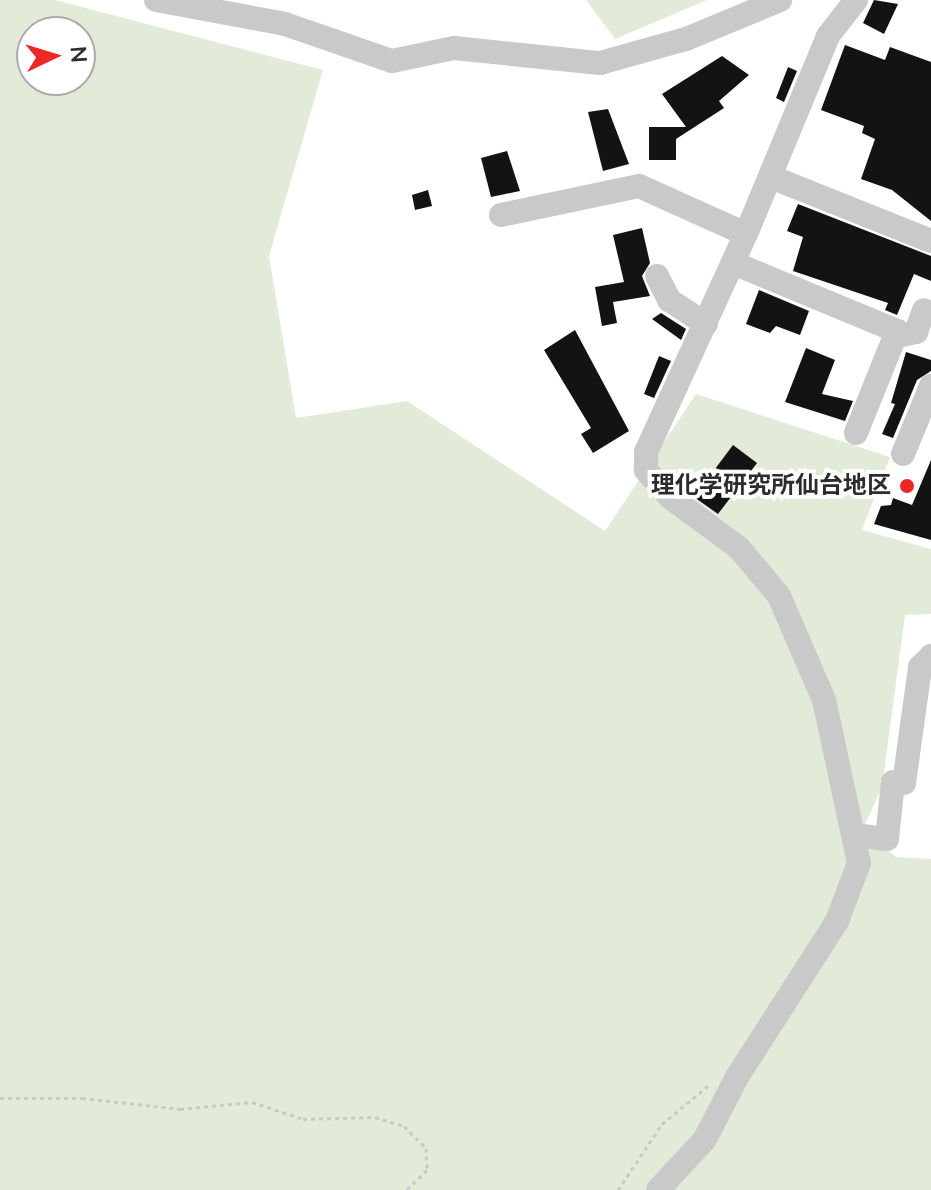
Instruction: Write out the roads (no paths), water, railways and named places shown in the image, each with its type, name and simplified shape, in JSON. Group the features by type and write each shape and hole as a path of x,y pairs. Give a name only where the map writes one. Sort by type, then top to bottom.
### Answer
{"street":[{"path":"156,0 285,24 392,61 454,48 600,63 686,39 780,0"},
{"path":"658,1190 705,1139 748,1060 837,921 859,863 824,700 779,596 739,548 671,498 646,470 646,452 771,177 828,36 856,0"},
{"path":"771,177 931,241"},
{"path":"501,215 639,186 746,234"},
{"path":"733,263 897,331 875,408 856,433"},
{"path":"657,276 669,300 706,324"},
{"path":"894,337 916,332 924,310"},
{"path":"903,454 931,386"},
{"path":"854,835 887,839 893,782 904,783 920,667 931,656"}],"place":[{"name":"理化学研究所仙台地区","path":"907,486"}]}
